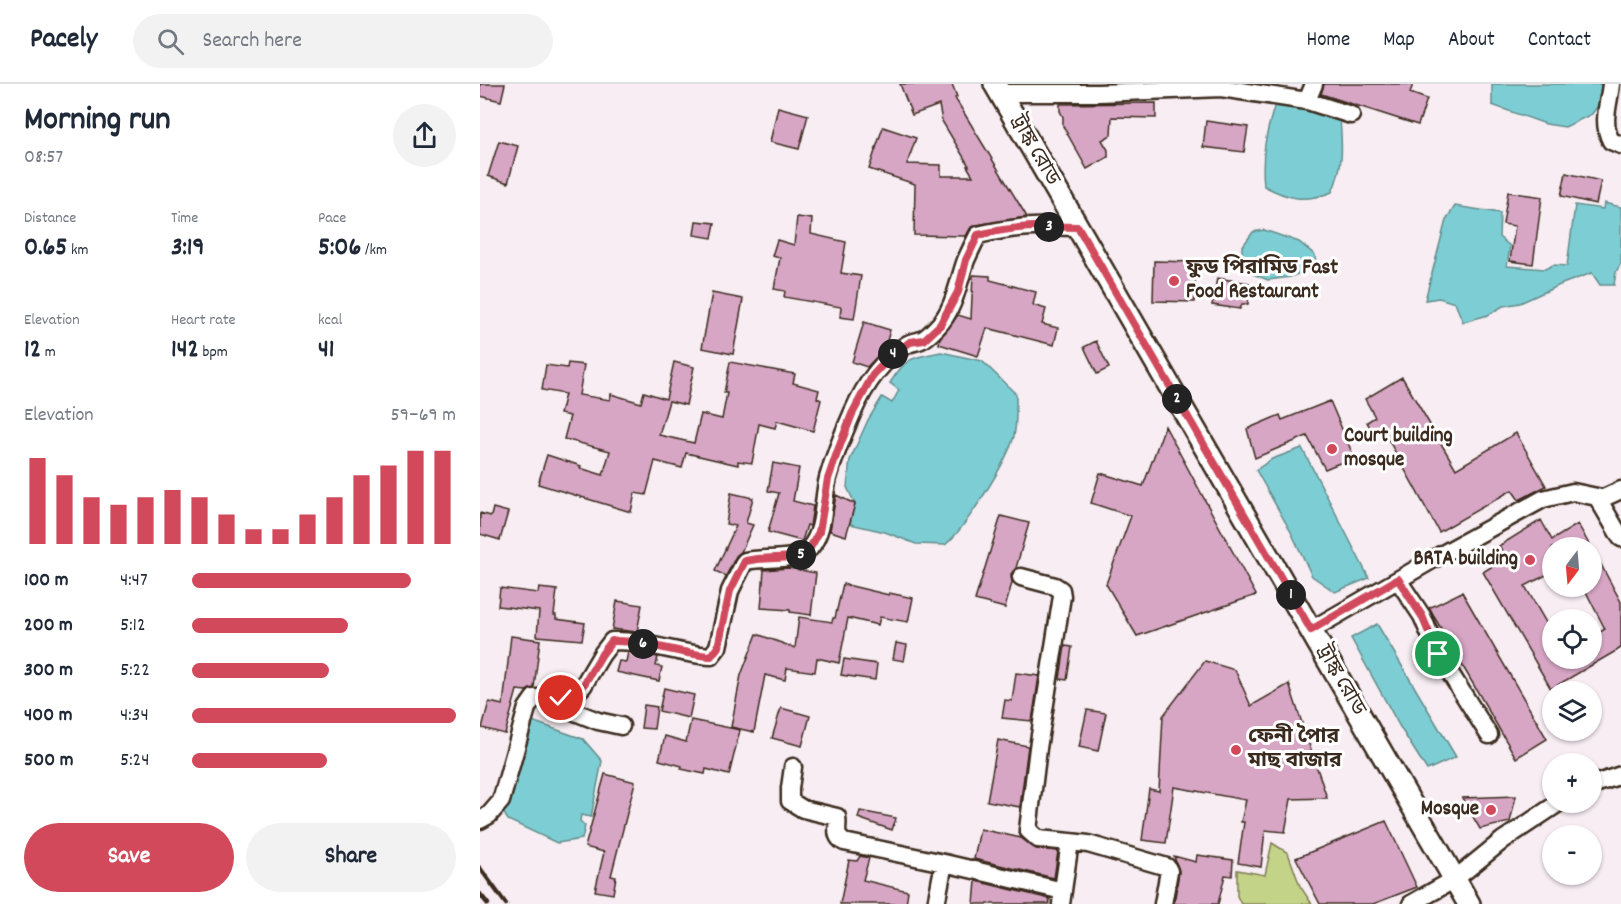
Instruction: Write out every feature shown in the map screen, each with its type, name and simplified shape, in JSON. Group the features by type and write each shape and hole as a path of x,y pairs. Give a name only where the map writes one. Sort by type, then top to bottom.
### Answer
{"main road":[{"name":"ট্রাঙ্ক রোড","path":"998,89 1469,904"}],"street":[{"path":"1307,101 1314,84"},
{"path":"1611,84 1606,110 1606,131 1611,141 1621,145"},
{"path":"998,89 1221,88 1307,101 1351,115"},
{"path":"480,820 489,815 501,801 527,708 534,698 568,699 583,686 612,641 628,641 711,656 718,647 730,591 745,561 794,557 802,555 810,548 819,532 828,479 852,414 873,375 889,358 910,342 924,340 940,325 958,292 966,260 978,235 1006,228 1078,227"},
{"path":"1599,500 1621,490"},
{"path":"1311,630 1543,499 1572,492 1597,496 1621,538"},
{"path":"1021,577 1055,586 1061,590 1062,596 1038,748 1028,830 1038,839 1088,844 1167,867 1169,871 1163,904"},
{"path":"1398,579 1422,616 1438,654 1489,735"},
{"path":"561,698 570,710 576,713 621,726"},
{"path":"793,767 790,801 803,809 837,817 836,832 838,839 844,842 944,863 1062,897 1070,842"},
{"path":"1602,782 1621,776"},
{"path":"1412,904 1455,879 1503,840 1544,813"},
{"path":"936,904 944,863"}],"green space":[{"path":"1272,843 1288,853 1300,886 1312,904 1241,904 1237,896 1237,870 1265,875"}],"water":[{"path":"1492,84 1603,84 1602,100 1592,114 1565,127 1546,124 1492,105"},
{"path":"1284,100 1340,118 1342,147 1332,192 1313,198 1297,198 1264,186 1263,164 1267,135 1275,104"},
{"path":"1604,203 1621,207 1621,263 1616,272 1614,285 1600,285 1592,273 1520,303 1503,306 1488,315 1463,322 1455,303 1439,298 1425,300 1446,220 1455,206 1500,213 1499,237 1510,246 1507,266 1545,269 1553,265 1567,266 1575,205 1603,209"},
{"path":"1264,230 1299,242 1315,255 1316,262 1311,269 1290,277 1268,280 1253,274 1242,256 1242,247 1253,232"},
{"path":"941,352 982,361 1016,394 1014,436 1004,461 974,510 945,545 916,544 885,532 850,524 855,504 847,487 850,460 868,420 882,397 892,403 899,390 890,383 906,363 916,357"},
{"path":"1302,448 1369,578 1335,592 1312,576 1291,532 1256,470 1272,459"},
{"path":"1377,624 1456,757 1427,770 1400,727 1351,638"},
{"path":"532,721 583,739 602,761 591,817 581,815 580,821 585,826 582,839 557,843 508,820 501,809"}],"building":[{"path":"480,84 505,84 501,101 480,96"},
{"path":"900,84 952,84 957,97 955,98 1027,217 976,225 971,227 966,236 914,235 915,184 869,169 883,127 916,138 907,164 941,165 941,176 973,176 942,121 939,105 912,115"},
{"path":"1324,84 1413,84 1410,93 1427,99 1418,125 1321,94"},
{"path":"1156,103 1156,118 1112,117 1111,135 1102,140 1108,150 1108,157 1087,169 1063,126 1060,111 1060,104"},
{"path":"778,107 808,115 799,149 770,142"},
{"path":"1206,121 1248,127 1244,152 1203,147"},
{"path":"499,141 518,146 508,183 488,176"},
{"path":"1566,173 1601,181 1596,204 1561,196"},
{"path":"1508,192 1542,197 1533,264 1510,261 1515,226 1503,224"},
{"path":"797,217 812,219 811,234 846,242 841,273 861,276 854,319 840,317 841,307 784,297 785,291 774,289 780,258 772,256 777,240 794,245"},
{"path":"696,221 715,223 712,238 694,235"},
{"name":"ফুড পিরামিড Fast Food Restaurant","path":"1154,261 1195,262 1195,302 1153,301"},
{"path":"973,275 990,276 990,280 1036,292 1033,305 1046,309 1042,324 1058,328 1054,345 987,328 978,356 939,344 940,338 958,315 971,319"},
{"path":"1217,278 1249,283 1248,304 1242,304 1240,309 1212,305"},
{"path":"712,293 743,299 733,354 702,348"},
{"path":"864,322 890,330 885,348 867,367 852,362"},
{"path":"1096,341 1109,368 1097,374 1084,347"},
{"path":"674,362 694,367 686,405 669,401 659,435 694,443 701,414 722,419 730,362 795,374 793,383 819,390 817,398 821,400 813,431 777,421 775,428 759,424 752,463 738,461 738,465 686,453 682,468 655,461 646,495 635,493 631,512 538,484 547,455 603,475 610,451 564,439 570,416 560,414 565,394 542,390 546,365 567,368 568,363 584,365 579,395 610,400 611,394 641,403 644,392 666,399"},
{"path":"1402,377 1456,469 1516,433 1546,486 1519,500 1512,490 1439,532 1383,430 1374,435 1367,422 1375,417 1365,399"},
{"path":"1330,401 1354,457 1325,469 1307,436 1255,458 1247,429 1280,415 1282,420"},
{"path":"1165,426 1256,595 1137,636 1106,584 1131,516 1091,503 1100,473 1143,486"},
{"path":"773,463 799,468 793,501 813,506 810,526 807,525 802,541 768,532 779,493 768,491"},
{"path":"731,493 753,498 746,523 753,525 741,552 736,556 726,576 715,571 736,526 726,524"},
{"path":"836,495 855,504 846,536 830,531"},
{"path":"493,508 508,512 500,540 480,534 480,513 491,516"},
{"path":"1001,516 1029,523 1016,568 1011,574 1012,583 1005,608 975,600"},
{"path":"1541,520 1550,537 1542,537 1542,577 1525,586 1542,616 1542,669 1585,669 1565,681 1546,681 1483,572 1507,557 1499,546"},
{"path":"1578,524 1585,537 1557,537"},
{"path":"1602,567 1621,602 1621,648 1602,659 1602,631 1605,629 1602,623 1602,609 1595,609 1589,597 1602,597"},
{"path":"789,568 816,573 811,615 790,612 790,610 761,608 764,570"},
{"path":"843,584 913,598 908,622 880,617 878,625 848,618 839,663 817,658 815,672 787,668 785,680 765,675 754,732 731,727 741,675 757,634 795,648 799,617 832,622"},
{"path":"500,588 538,593 539,588 557,590 554,615 556,619 585,623 582,640 537,636 539,611 498,606"},
{"path":"1462,592 1542,730 1544,741 1516,758 1429,608"},
{"path":"617,601 642,605 637,632 612,629"},
{"path":"511,636 540,640 534,688 526,691 517,690 505,734 482,728 489,702 503,705"},
{"path":"896,643 907,645 904,661 893,659"},
{"path":"1065,646 1072,647 1067,680 1060,679"},
{"path":"628,652 658,657 656,666 662,667 659,681 616,672 619,661 626,662"},
{"path":"844,659 877,664 875,680 841,675"},
{"name":"ফেনী পৈার মাছ বাজার","path":"1205,661 1235,670 1251,706 1289,684 1327,798 1291,799 1285,832 1265,830 1261,867 1238,863 1244,822 1241,822 1246,800 1174,787 1166,843 1142,840 1149,789 1159,791 1163,716"},
{"path":"1016,673 1039,676 1032,721 1002,718 1005,700 1012,701"},
{"path":"664,688 694,695 689,718 659,711"},
{"path":"644,705 657,707 654,729 641,728"},
{"path":"781,708 810,716 802,746 772,738"},
{"path":"1087,710 1106,713 1098,751 1079,747"},
{"path":"691,720 740,730 729,775 706,769 705,774 681,769 682,766 659,760 665,736 686,742"},
{"path":"998,740 1028,746 1020,807 987,801"},
{"path":"605,774 635,782 611,876 616,877 613,894 595,891 604,852 585,847"},
{"name":"Mosque","path":"1516,796 1510,822 1480,829 1462,798"},
{"path":"860,811 896,818 892,830 858,818"},
{"path":"1386,821 1417,887 1373,904 1320,904 1296,858"},
{"path":"980,829 1021,838 1036,849 1058,851 1054,878 974,859"},
{"path":"1197,855 1233,860 1232,876 1225,875 1218,904 1174,904 1179,872 1174,856 1196,862"},
{"path":"860,856 869,858 863,880 908,891 906,904 840,904 849,860 857,861"},
{"path":"976,881 1050,899 1049,904 974,904"}],"railway":[{"path":"480,868 506,904"},
{"path":"480,894 488,904"}],"place":[{"name":"ফুড পিরামিড Fast Food Restaurant","path":"1174,281"},
{"name":"Court building mosque","path":"1332,449"},
{"name":"BRTA building","path":"1530,560"},
{"name":"ফেনী পৈার মাছ বাজার","path":"1236,750"},
{"name":"Mosque","path":"1491,810"}],"route":[{"path":"561,698 568,699 583,686 612,641 628,641 711,656 718,647 730,591 745,561 794,557 802,555 810,548 819,532 828,479 852,414 873,375 889,358 910,342 924,340 940,325 958,292 966,260 978,235 1006,228 1032,226 1078,227 1311,630 1398,579 1422,616 1438,654"}]}
